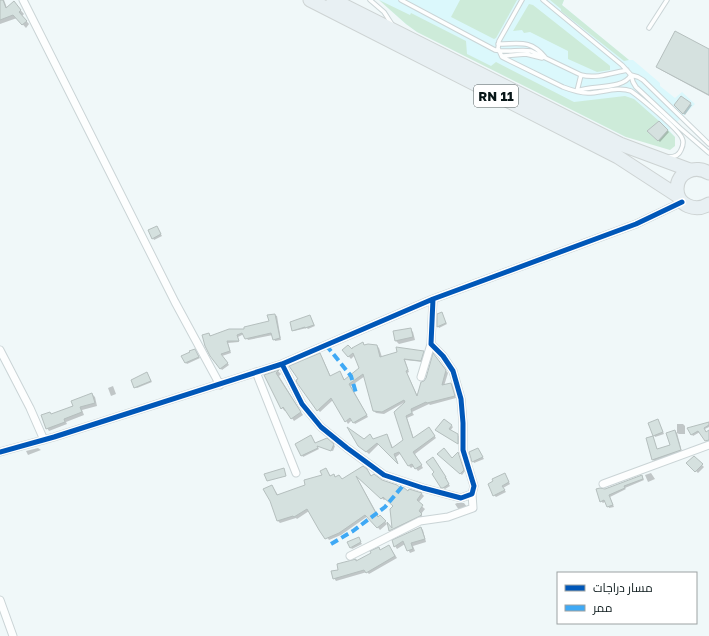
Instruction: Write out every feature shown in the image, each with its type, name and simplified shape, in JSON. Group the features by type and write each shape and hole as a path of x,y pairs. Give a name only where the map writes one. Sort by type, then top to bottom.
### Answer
{"highway":[{"name":"RN 11","path":"310,0 618,157 680,199"},
{"name":"RN 11","path":"333,0 620,144 690,170"},
{"path":"707,206 696,208 688,207 680,199 677,188 683,174 690,170 696,169 709,173"}],"street":[{"path":"23,0 175,302 220,384"},
{"path":"0,452 44,440 282,364 433,299 636,224 680,199"},
{"path":"421,377 431,344 433,299"},
{"path":"350,556 420,521 448,517 473,508 472,494 474,486 463,450 461,399 453,371 443,356 431,344"},
{"path":"0,350 30,408 44,440"},
{"path":"282,364 302,404 321,427 384,475 423,488 461,498 472,494"},
{"path":"256,372 296,473"},
{"path":"603,484 709,445"},
{"path":"0,600 13,636"}],"lane":[{"path":"370,0 384,12 396,32"},
{"path":"401,0 499,51 507,52 526,50 537,53 580,75 594,77 627,70"},
{"path":"522,0 498,44 499,51 502,56 563,87 576,91 588,93 623,90 631,91 682,136 683,145 676,156 667,157 620,144"},
{"path":"543,0 627,70 636,87 709,153"},
{"path":"649,28 667,0"},
{"path":"498,44 524,43 532,45 540,50 547,59"},
{"path":"502,56 526,54 547,59"},
{"path":"576,91 580,75"},
{"path":"576,91 587,88 620,84 627,81 631,75"},
{"path":"631,75 643,80 709,144"}],"shaded area":[{"path":"379,0 564,0 562,5 629,60 633,60 675,98 682,92 695,104 669,130 675,137 626,137 417,32"}],"green space":[{"path":"379,0 410,15 411,13 466,41 467,54 491,66 496,62 574,102 625,96 634,99 659,121 648,132 658,141 668,130 675,137 675,146 670,150 626,137 417,32"},
{"path":"460,0 517,0 496,38 494,39 451,17"},
{"path":"550,0 564,0 562,5 629,60 624,61 561,11 561,9"},
{"path":"529,4 533,5 609,65 610,70 597,72 568,59 568,51 530,32 524,33 522,30 513,31"}],"building":[{"path":"0,0 3,0 6,8 14,1 21,10 19,12 27,21 22,25 13,15 0,20"},
{"path":"675,31 709,49 709,95 656,67"},
{"path":"681,96 691,103 683,114 674,105"},
{"path":"659,121 668,130 658,141 647,131"},
{"path":"157,226 161,234 152,239 148,230"},
{"path":"442,312 446,323 437,327 437,314"},
{"path":"275,314 280,338 273,340 271,333 245,339 242,333 237,335 239,341 227,341 230,351 221,354 228,363 220,369 210,356 202,335 209,333 210,336 229,329 244,329 244,327 269,321 267,315"},
{"path":"310,315 314,325 292,331 290,322"},
{"path":"411,328 413,337 395,341 393,331"},
{"path":"363,342 364,345 377,345 380,357 397,352 396,347 424,351 421,361 404,359 408,370 406,371 417,396 421,382 426,378 433,353 446,370 442,385 451,383 455,396 426,402 411,409 412,413 406,416 413,438 429,427 435,436 413,452 422,465 415,469 412,464 408,466 399,452 394,454 398,464 377,443 366,452 358,446 347,427 364,439 370,434 373,439 387,434 392,448 403,440 394,412 405,402 404,400 382,412 373,411 363,374 349,384 367,415 353,423 350,418 345,422 331,398 317,411 297,383 296,380 298,379 289,366 320,353 330,376 340,371 344,380 359,368 353,353 348,357 342,350 348,345 352,349"},
{"path":"195,349 199,357 185,363 181,356"},
{"path":"279,370 276,373 301,412 291,419 283,407 281,409 264,375"},
{"path":"147,372 151,381 134,388 131,380"},
{"path":"92,393 95,403 80,407 82,412 64,419 65,422 46,429 41,415 50,412 51,414 73,406 71,401"},
{"path":"444,419 452,425 449,429 458,434 458,444 435,430"},
{"path":"658,419 663,432 653,436 648,423"},
{"path":"709,422 709,425 704,428 706,432 709,430 709,440 705,441 698,431 691,435 687,428"},
{"path":"675,430 681,450 652,460 646,438 653,436 657,449 670,445 666,433"},
{"path":"311,435 315,443 327,438 334,444 331,451 317,446 318,448 301,456 295,444"},
{"path":"444,448 452,458 458,452 464,470 460,474 437,454"},
{"path":"478,448 483,457 472,462 469,452"},
{"path":"694,456 703,464 695,472 686,463"},
{"path":"433,457 449,484 443,488 441,488 432,474 434,472 426,462"},
{"path":"363,466 367,469 371,476 374,474 382,480 397,485 402,489 403,487 408,491 409,489 422,493 417,500 423,505 419,511 422,514 389,531 387,522 392,528 390,509 393,506 383,497 381,499 356,476 378,517 380,515 386,521 377,528 365,515 339,533 325,539 307,509 294,517 293,516 277,521 270,501 263,489 272,485 277,495 305,485 304,480 322,475 320,471 326,468 330,476 334,474 335,477 339,475 342,479"},
{"path":"284,468 286,476 267,481 264,474"},
{"path":"505,473 509,482 502,486 505,490 493,496 488,484 493,481 492,479"},
{"path":"642,475 643,479 624,486 625,488 609,495 613,505 607,507 604,500 600,502 596,489 605,489"},
{"path":"421,527 425,539 411,543 413,549 407,551 403,541 394,547 392,540"},
{"path":"359,537 361,542 350,548 347,542"},
{"path":"389,545 395,556 366,573 364,570 333,579 331,571 338,570 337,564 356,559 356,561 371,553 370,551 379,547 380,550"}],"marked path":[{"path":"326,345 351,376 356,393"},
{"path":"331,544 353,531 385,507 406,482"}],"cycle path":[{"path":"0,452 54,437 282,364 433,299 636,224 682,202"},
{"path":"282,364 302,404 321,427 384,475 423,488 461,498 472,494 474,486 463,450 461,399 453,371 443,356 431,344 433,299"}]}
